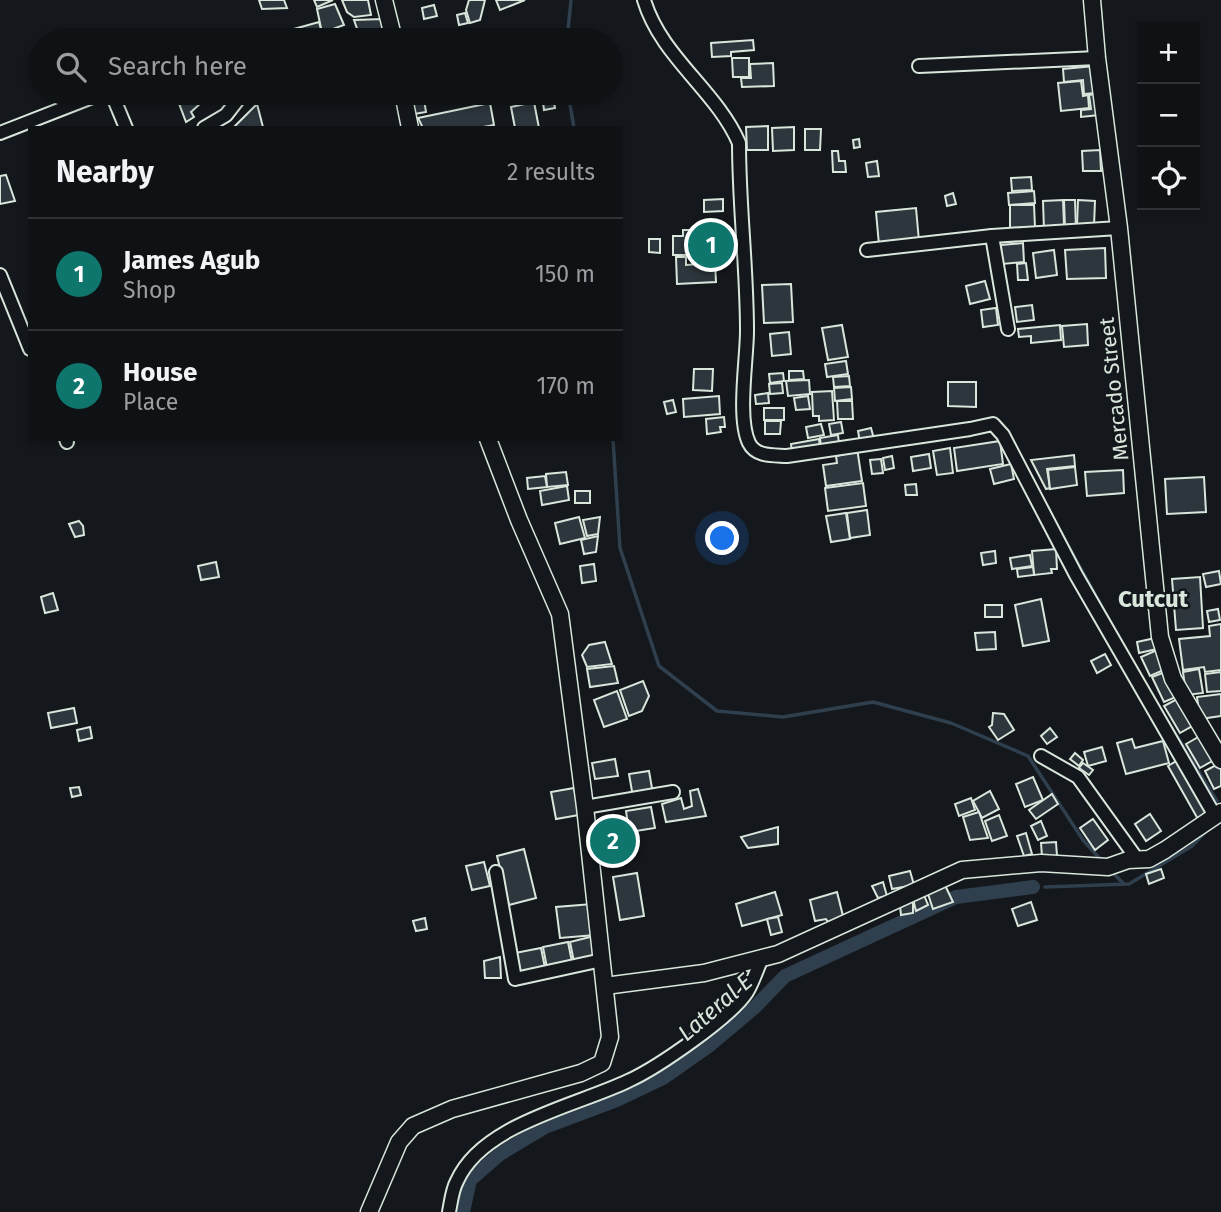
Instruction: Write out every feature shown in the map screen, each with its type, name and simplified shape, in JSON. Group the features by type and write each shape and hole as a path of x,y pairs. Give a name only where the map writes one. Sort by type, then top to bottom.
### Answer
{"street":[{"path":"384,0 388,28"},
{"path":"605,986 704,973 778,954 962,870 1041,863 1108,867 1149,859 1218,814 1082,587 1003,435 993,424 787,456 762,455 750,446 746,433 744,401 747,331 739,143 730,122 664,43 652,23 644,0"},
{"name":"Mercado Street","path":"1092,0 1119,228 1160,637 1173,679 1221,760"},
{"path":"919,66 1097,58"},
{"path":"0,133 72,105"},
{"path":"116,105 125,126"},
{"path":"207,126 226,115 234,105"},
{"path":"405,105 410,126"},
{"path":"867,250 992,236 1119,228"},
{"path":"992,236 1008,329"},
{"path":"0,275 28,344"},
{"path":"369,1212 399,1142 413,1126 452,1110 581,1073 602,1063 610,1037 585,807 560,614 519,520 489,441"},
{"path":"1041,756 1079,777 1133,860"},
{"path":"585,807 673,792"},
{"path":"496,872 515,979 602,960"},
{"path":"449,1212 456,1181 487,1143 528,1122 631,1080 709,1030 747,993 762,958"}],"building":[{"path":"259,0 284,0 287,8 262,9"},
{"path":"314,0 333,0 317,7"},
{"path":"342,0 368,0 371,15 354,17 347,12"},
{"path":"469,0 485,0 480,20 470,23 466,10"},
{"path":"496,0 525,0 500,10"},
{"path":"335,4 344,25 321,28 317,9"},
{"path":"434,5 437,16 424,19 422,8"},
{"path":"465,13 468,23 459,25 457,15"},
{"path":"383,19 382,28 357,28 354,20"},
{"path":"319,22 321,28 298,28"},
{"path":"753,40 754,50 731,52 731,56 712,57 711,43"},
{"path":"732,58 749,58 749,77 733,77"},
{"path":"773,63 774,86 742,87 741,78 751,78 750,64"},
{"path":"1094,66 1096,93 1084,94 1083,80 1064,82 1063,69"},
{"path":"1081,81 1083,96 1088,95 1089,108 1061,111 1058,83"},
{"path":"1096,94 1099,115 1081,117 1081,110 1091,109 1089,95"},
{"path":"180,105 199,105 191,112 194,117 186,122"},
{"path":"256,105 257,105 263,126 235,126"},
{"path":"412,105 425,105 426,112 414,114"},
{"path":"490,105 494,125 422,126 418,118"},
{"path":"535,105 539,126 515,126 511,107"},
{"path":"543,105 554,105 555,108 544,110"},
{"path":"768,126 768,150 747,150 746,127"},
{"path":"794,127 794,150 773,151 772,128"},
{"path":"805,129 821,129 820,150 805,150"},
{"path":"859,139 860,147 854,148 853,140"},
{"path":"1100,150 1101,171 1083,171 1082,151"},
{"path":"832,151 838,151 839,161 845,161 846,172 833,172"},
{"path":"877,161 879,176 868,177 866,163"},
{"path":"6,175 15,201 0,204 0,176"},
{"path":"1031,177 1032,190 1012,191 1011,178"},
{"path":"1034,191 1035,203 1009,205 1008,193"},
{"path":"953,193 956,204 947,206 945,196"},
{"path":"723,199 723,211 704,212 704,200"},
{"path":"1063,200 1064,225 1055,225 1056,229 1044,230 1043,201"},
{"path":"1064,200 1075,200 1076,229 1065,229"},
{"path":"1078,200 1095,201 1094,226 1077,225"},
{"path":"1010,205 1034,205 1035,227 1010,228"},
{"path":"916,208 919,241 879,245 876,212"},
{"path":"683,230 695,230 695,236 702,236 702,255 673,255 673,236 683,236"},
{"path":"706,230 721,230 722,238 706,238"},
{"path":"649,239 660,239 660,253 649,252"},
{"path":"1023,243 1024,262 1002,264 1001,245"},
{"path":"1105,248 1106,278 1067,279 1065,250"},
{"path":"1054,250 1057,275 1036,278 1033,253"},
{"path":"676,257 686,257 686,265 715,263 716,282 677,284"},
{"path":"1026,263 1028,280 1018,280 1017,264"},
{"path":"985,281 990,299 970,304 966,286"},
{"path":"791,284 793,322 764,323 762,285"},
{"path":"1032,305 1034,320 1017,322 1015,307"},
{"path":"996,308 998,325 983,327 981,310"},
{"path":"1087,324 1088,345 1064,347 1062,326"},
{"path":"842,325 848,357 828,360 822,328"},
{"path":"1060,325 1061,340 1031,343 1031,336 1019,337 1018,329"},
{"path":"789,332 791,354 772,356 770,334"},
{"path":"846,361 848,374 827,377 825,364"},
{"path":"694,369 713,369 712,391 693,390"},
{"path":"789,371 803,371 804,379 789,380"},
{"path":"783,373 784,381 770,383 769,374"},
{"path":"849,376 850,386 834,387 833,377"},
{"path":"809,380 810,394 788,396 786,381"},
{"path":"948,382 976,382 976,407 948,406"},
{"path":"782,383 783,393 770,394 769,384"},
{"path":"851,387 852,399 835,401 834,388"},
{"path":"832,391 834,420 819,421 819,416 813,416 812,392"},
{"path":"768,393 769,403 756,404 755,395"},
{"path":"719,396 720,414 684,417 683,399"},
{"path":"808,396 810,409 796,410 794,398"},
{"path":"673,400 676,412 667,414 664,402"},
{"path":"837,401 852,401 853,419 838,419"},
{"path":"764,408 784,408 784,420 764,420"},
{"path":"724,417 725,427 720,427 721,432 707,434 706,419"},
{"path":"765,421 781,421 780,434 765,434"},
{"path":"841,422 843,433 831,435 829,424"},
{"path":"821,424 824,435 808,438 806,427"},
{"path":"871,428 874,439 860,442 858,431"},
{"path":"838,435 839,444 821,447 820,438"},
{"path":"819,439 820,447 792,452 791,444"},
{"path":"1000,441 1003,464 957,471 954,448"},
{"path":"857,448 862,481 826,486 823,465 837,463 836,456 845,454 844,450"},
{"path":"950,448 953,473 937,475 933,451"},
{"path":"929,454 931,468 913,471 911,457"},
{"path":"1074,455 1075,466 1047,469 1050,488 1046,489 1031,460"},
{"path":"892,456 894,468 885,470 883,458"},
{"path":"881,459 883,473 872,474 870,460"},
{"path":"1011,464 1014,479 994,484 990,469"},
{"path":"1075,467 1077,485 1050,489 1048,470"},
{"path":"1123,470 1124,493 1087,496 1085,472"},
{"path":"566,472 568,485 547,487 546,474"},
{"path":"545,476 547,487 528,489 527,478"},
{"path":"1204,477 1206,512 1167,514 1165,479"},
{"path":"863,483 866,506 828,511 825,488"},
{"path":"916,484 917,495 906,495 905,485"},
{"path":"567,486 569,500 542,505 540,491"},
{"path":"575,491 590,491 590,503 575,503"},
{"path":"867,510 870,535 850,538 847,513"},
{"path":"846,513 850,539 831,542 826,516"},
{"path":"579,517 585,538 560,544 555,523"},
{"path":"600,517 598,534 587,536 583,520"},
{"path":"79,521 84,535 75,537 69,524"},
{"path":"598,536 596,552 584,554 581,540"},
{"path":"1056,549 1057,569 1051,569 1052,573 1034,575 1032,551"},
{"path":"995,551 996,563 983,565 981,553"},
{"path":"1030,555 1032,566 1012,569 1010,558"},
{"path":"216,562 219,577 201,580 198,566"},
{"path":"594,564 596,581 582,583 580,566"},
{"path":"1033,567 1034,575 1018,577 1017,569"},
{"path":"1219,571 1221,584 1206,587 1203,574"},
{"path":"1200,577 1203,628 1176,630 1172,579"},
{"path":"53,593 58,610 45,613 41,597"},
{"path":"1041,599 1049,641 1023,646 1015,605"},
{"path":"985,605 1002,605 1002,617 985,617"},
{"path":"1218,609 1220,620 1209,622 1207,611"},
{"path":"1221,624 1221,670 1205,672 1204,667 1183,670 1179,639 1210,636 1209,626"},
{"path":"995,632 996,649 977,650 975,633"},
{"path":"1155,638 1157,649 1139,653 1137,642"},
{"path":"605,642 612,664 587,667 582,655 589,645"},
{"path":"1157,650 1166,669 1150,676 1141,657"},
{"path":"1105,654 1111,665 1097,673 1091,661"},
{"path":"614,666 618,683 590,687 587,669"},
{"path":"1199,669 1203,693 1186,695 1183,672"},
{"path":"1165,672 1176,697 1164,702 1152,677"},
{"path":"1221,672 1221,691 1207,692 1205,674"},
{"path":"643,681 649,696 642,711 629,716 620,690"},
{"path":"617,691 627,719 604,727 594,700"},
{"path":"1221,694 1221,716 1200,719 1197,697"},
{"path":"1179,698 1194,725 1180,733 1164,706"},
{"path":"74,708 77,723 51,728 48,713"},
{"path":"993,713 1004,714 1014,730 998,740 989,727 992,725"},
{"path":"90,727 92,738 79,741 77,730"},
{"path":"1050,728 1057,737 1047,744 1041,736"},
{"path":"1200,736 1214,760 1200,768 1186,744"},
{"path":"1132,739 1135,748 1163,741 1169,763 1126,774 1117,743"},
{"path":"1102,747 1106,761 1088,766 1084,752"},
{"path":"1075,753 1083,760 1079,766 1070,759"},
{"path":"615,759 618,776 595,779 592,763"},
{"path":"1178,760 1209,816 1199,821 1168,766"},
{"path":"1083,763 1093,770 1089,775 1079,768"},
{"path":"1218,764 1221,770 1221,786 1214,789 1205,771"},
{"path":"649,771 653,794 633,797 629,774"},
{"path":"1033,777 1043,800 1025,807 1016,784"},
{"path":"79,787 81,795 72,797 70,788"},
{"path":"574,788 579,815 556,819 551,792"},
{"path":"698,789 706,816 666,822 662,804 681,798 684,809 692,806 690,791"},
{"path":"990,791 999,809 982,818 973,801"},
{"path":"1052,794 1058,804 1036,819 1029,810"},
{"path":"971,798 975,810 959,816 955,804"},
{"path":"651,807 655,828 629,832 626,811"},
{"path":"979,812 988,838 970,840 963,817"},
{"path":"1150,814 1161,831 1146,841 1135,824"},
{"path":"999,815 1007,836 992,841 985,821"},
{"path":"1093,819 1108,840 1095,850 1080,828"},
{"path":"1041,821 1047,836 1038,840 1031,826"},
{"path":"778,827 778,844 748,848 741,837"},
{"path":"625,829 628,849 602,853 598,833"},
{"path":"1026,833 1032,854 1024,856 1017,836"},
{"path":"1056,842 1057,856 1042,857 1041,843"},
{"path":"524,849 536,898 509,905 497,856"},
{"path":"484,862 490,886 472,890 466,866"},
{"path":"1161,869 1164,878 1149,884 1146,874"},
{"path":"910,871 914,885 892,889 889,876"},
{"path":"637,873 644,916 620,920 613,877"},
{"path":"883,882 887,896 878,898 872,886"},
{"path":"944,883 953,902 933,909 927,891"},
{"path":"775,892 782,915 742,926 736,904"},
{"path":"837,892 843,916 828,922 826,919 815,921 810,900"},
{"path":"924,895 928,905 916,911 913,899"},
{"path":"913,899 913,913 901,915 900,906"},
{"path":"1031,902 1037,920 1018,926 1012,909"},
{"path":"592,904 595,935 560,938 556,907"},
{"path":"778,917 782,932 771,935 767,919"},
{"path":"425,918 427,929 416,931 413,921"},
{"path":"594,936 599,957 574,962 570,942"},
{"path":"568,942 572,962 547,968 543,947"},
{"path":"541,948 545,968 520,973 515,953"},
{"path":"500,957 501,978 485,978 484,961"}],"waterway":[{"path":"568,28 571,0"},
{"path":"570,105 574,126"},
{"path":"613,441 620,548 659,666 717,711 783,717 873,702 951,723 1028,756 1083,840 1101,860"},
{"path":"1048,509 1122,643"},
{"path":"1168,722 1217,801"},
{"path":"1045,887 1129,884 1192,846 1207,830"},
{"path":"1111,871 1124,884"},
{"name":"Lateral E","path":"463,1212 470,1180 500,1154 545,1127 617,1100 663,1078 710,1045 755,1007 785,976 956,897 1033,887"}],"place":[{"name":"James Agub","path":"711,245"},
{"name":"House","path":"613,841"}],"district":[{"name":"Cutcut","path":"1153,599"}]}
